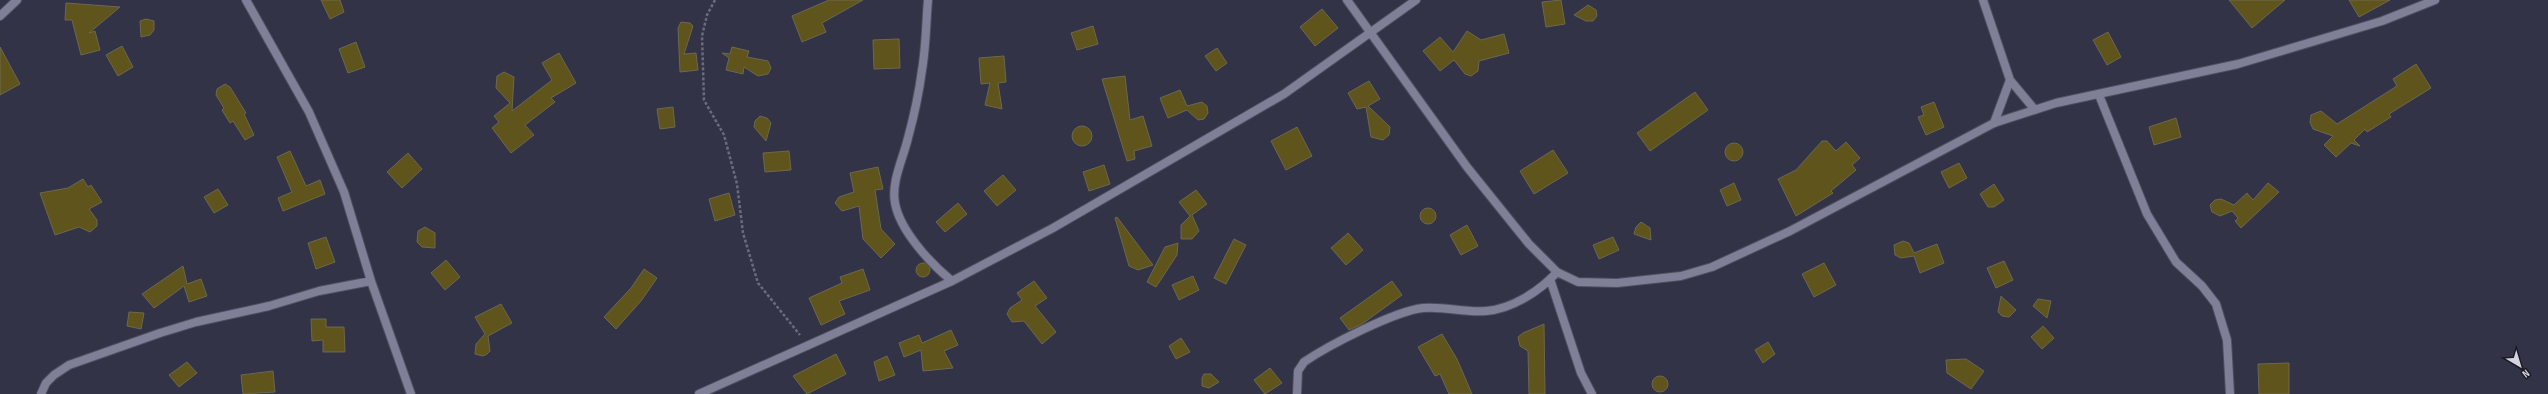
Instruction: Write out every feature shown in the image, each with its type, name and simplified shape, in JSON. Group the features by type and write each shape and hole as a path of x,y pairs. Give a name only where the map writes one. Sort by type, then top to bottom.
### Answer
{"street":[{"path":"0,16 17,0"},
{"path":"246,0 308,112 344,192 371,281 411,394"},
{"path":"928,0 922,69 908,139 894,191 895,204 901,220 921,250 935,267 952,280"},
{"path":"1347,0 1467,167 1529,244 1556,272 1578,282 1617,283 1681,276 1712,267 1790,231 1994,123 2035,110 2238,64 2382,21 2435,0"},
{"path":"699,394 952,280 1053,228 1284,94 1416,0"},
{"path":"1983,0 2010,80 2035,110"},
{"path":"1994,123 2010,80"},
{"path":"2099,95 2147,214 2176,262 2202,286 2216,304 2227,340 2230,394"},
{"path":"1297,394 1298,371 1304,362 1396,315 1423,308 1486,311 1502,308 1533,293 1556,272"},
{"path":"1550,279 1581,373 1592,394"},
{"path":"41,394 54,375 69,365 160,333 196,322 269,306 319,291 371,281"}],"path":[{"path":"715,0 707,15 702,36 704,100 724,135 737,184 743,233 758,283 791,326 810,344"}],"building":[{"path":"321,0 340,0 344,12 330,19"},
{"path":"829,0 863,0 822,23 826,32 802,42 792,16"},
{"path":"1561,0 1565,24 1546,27 1542,2"},
{"path":"2229,0 2285,0 2252,28"},
{"path":"2349,0 2390,0 2359,17"},
{"path":"66,3 120,7 89,33 95,31 100,50 81,55 72,20 65,20"},
{"path":"1588,5 1596,10 1597,16 1593,21 1586,21 1574,15"},
{"path":"1322,9 1338,28 1315,46 1300,27"},
{"path":"146,19 154,21 154,30 150,35 141,37 140,21"},
{"path":"681,22 690,23 693,26 684,54 696,53 698,70 680,72 678,28"},
{"path":"1093,26 1098,44 1077,50 1071,33"},
{"path":"1467,31 1481,40 1504,34 1509,53 1479,61 1478,71 1471,76 1465,74 1454,60 1440,71 1423,51 1440,37 1453,52"},
{"path":"2108,32 2121,57 2107,65 2093,40"},
{"path":"899,39 900,68 874,69 873,40"},
{"path":"356,42 365,67 348,73 339,49"},
{"path":"122,46 133,67 118,76 106,55"},
{"path":"0,47 20,84 0,95"},
{"path":"732,47 749,51 747,57 768,61 771,68 768,74 758,76 744,67 743,74 726,70 729,58 722,53 730,54"},
{"path":"1217,48 1227,63 1216,71 1205,56"},
{"path":"559,53 576,83 551,98 555,102 525,125 534,135 511,153 492,128 499,122 494,116 510,103 496,88 497,76 504,72 514,77 512,111 552,80 542,63"},
{"path":"1004,56 1006,82 998,83 1002,109 985,105 990,83 981,84 979,58"},
{"path":"2416,64 2431,88 2389,114 2391,117 2367,132 2365,129 2354,140 2360,146 2351,143 2336,157 2324,145 2333,136 2313,129 2310,122 2311,115 2321,111 2337,124 2397,86 2393,79"},
{"path":"1125,76 1130,120 1143,116 1152,146 1134,151 1135,159 1127,161 1102,79"},
{"path":"1369,81 1380,99 1368,106 1390,127 1389,135 1383,140 1371,137 1366,107 1357,109 1348,93"},
{"path":"225,84 230,87 246,113 244,114 254,135 245,140 233,121 230,123 222,110 224,108 216,95 217,89"},
{"path":"1180,90 1187,106 1202,102 1207,106 1208,113 1204,119 1198,120 1187,110 1168,118 1160,98"},
{"path":"1695,92 1708,110 1650,151 1637,133"},
{"path":"1934,102 1944,127 1926,135 1918,117 1924,115 1921,107"},
{"path":"673,107 675,127 660,129 657,109"},
{"path":"760,116 767,118 771,123 766,141 754,127 755,121"},
{"path":"2176,118 2181,137 2154,145 2149,127"},
{"path":"1078,126 1086,126 1092,132 1092,140 1086,146 1078,146 1072,140 1072,132"},
{"path":"1297,127 1312,156 1286,170 1271,141"},
{"path":"1822,141 1827,141 1836,151 1846,142 1860,158 1852,165 1856,170 1831,191 1833,193 1796,216 1778,179 1796,170"},
{"path":"1734,143 1740,146 1743,152 1740,158 1734,161 1728,158 1725,152 1728,146"},
{"path":"1553,150 1568,173 1534,194 1520,171"},
{"path":"290,151 306,186 320,180 325,194 283,211 278,198 292,192 277,157"},
{"path":"789,151 791,170 765,172 763,153"},
{"path":"408,153 422,169 402,188 387,172"},
{"path":"1959,163 1967,178 1949,188 1941,172"},
{"path":"1104,165 1110,184 1089,191 1083,172"},
{"path":"878,167 883,189 875,190 881,229 895,244 881,258 863,239 859,206 842,211 835,203 839,197 854,192 850,173"},
{"path":"1003,175 1016,190 997,206 984,191"},
{"path":"83,179 88,187 91,185 102,202 89,209 97,220 97,226 90,232 79,227 55,235 40,193 68,188"},
{"path":"1734,183 1741,200 1727,206 1720,190"},
{"path":"2268,183 2279,192 2241,228 2235,221 2238,218 2232,211 2220,216 2212,212 2210,205 2215,200 2221,199 2234,205 2247,193 2253,200"},
{"path":"1994,184 2004,200 1994,207 1988,207 1980,194"},
{"path":"218,189 228,205 214,213 204,197"},
{"path":"1196,190 1207,204 1192,215 1199,231 1192,239 1181,239 1181,225 1190,216 1179,202"},
{"path":"729,193 735,215 715,221 709,199"},
{"path":"958,203 967,214 945,232 936,222"},
{"path":"1428,208 1435,213 1436,216 1431,223 1428,224 1421,219 1420,216 1425,209"},
{"path":"1117,217 1153,265 1138,270 1129,266 1115,218"},
{"path":"1641,222 1650,228 1651,240 1634,234 1636,227"},
{"path":"1467,225 1478,246 1461,255 1450,235"},
{"path":"425,227 435,233 435,248 422,247 417,242 418,231"},
{"path":"1348,233 1363,250 1346,265 1331,248"},
{"path":"326,237 335,262 316,269 308,243"},
{"path":"1613,237 1619,250 1599,259 1593,245"},
{"path":"1234,239 1246,245 1226,284 1214,278"},
{"path":"1903,241 1909,243 1914,253 1937,244 1944,263 1920,273 1914,256 1901,258 1895,255 1894,245"},
{"path":"1178,243 1177,255 1156,287 1147,282 1165,247"},
{"path":"446,260 460,277 445,290 431,273"},
{"path":"2004,261 2013,280 1996,288 1987,268"},
{"path":"920,263 926,263 930,267 930,273 926,277 920,277 916,273 916,267"},
{"path":"1824,263 1836,285 1814,297 1802,274"},
{"path":"183,266 187,284 201,279 207,296 189,302 184,286 154,308 142,294"},
{"path":"644,269 657,278 641,301 616,329 604,317 631,288"},
{"path":"863,269 870,290 839,301 845,314 821,325 809,298 842,283 840,277"},
{"path":"1193,276 1199,290 1179,300 1172,285"},
{"path":"1034,281 1047,298 1035,306 1056,332 1042,344 1024,321 1012,322 1007,314 1010,308 1022,300 1017,293"},
{"path":"1392,281 1402,295 1362,324 1349,330 1340,318"},
{"path":"2001,296 2016,310 2009,317 2002,316 1998,312"},
{"path":"2038,299 2051,301 2047,318 2033,306"},
{"path":"501,304 512,323 488,336 490,351 487,354 483,356 475,354 476,344 485,334 475,317"},
{"path":"129,312 144,313 141,329 127,326"},
{"path":"311,319 326,319 326,327 344,327 345,352 323,352 323,340 312,341"},
{"path":"1544,324 1545,394 1529,394 1528,351 1520,346 1518,337 1523,333"},
{"path":"2043,326 2054,338 2042,349 2031,337"},
{"path":"951,330 958,345 944,351 953,368 923,371 921,350 904,357 899,343 919,335 922,343"},
{"path":"1442,334 1457,359 1472,394 1449,394 1440,374 1435,376 1418,347"},
{"path":"1181,338 1190,352 1176,359 1169,346"},
{"path":"1768,342 1775,354 1763,363 1755,350"},
{"path":"836,354 846,374 807,394 793,376"},
{"path":"887,356 895,375 879,381 874,362"},
{"path":"1966,359 1984,371 1971,389 1947,373 1946,360"},
{"path":"187,362 197,373 179,387 169,375"},
{"path":"2289,363 2289,394 2259,394 2258,364"},
{"path":"1270,368 1282,383 1265,394 1254,380"},
{"path":"273,371 275,392 243,394 241,375"},
{"path":"1204,374 1211,374 1219,382 1209,388 1202,386 1202,378"},
{"path":"1657,376 1663,376 1668,381 1666,390 1663,392 1657,392 1652,387 1652,381"}]}
